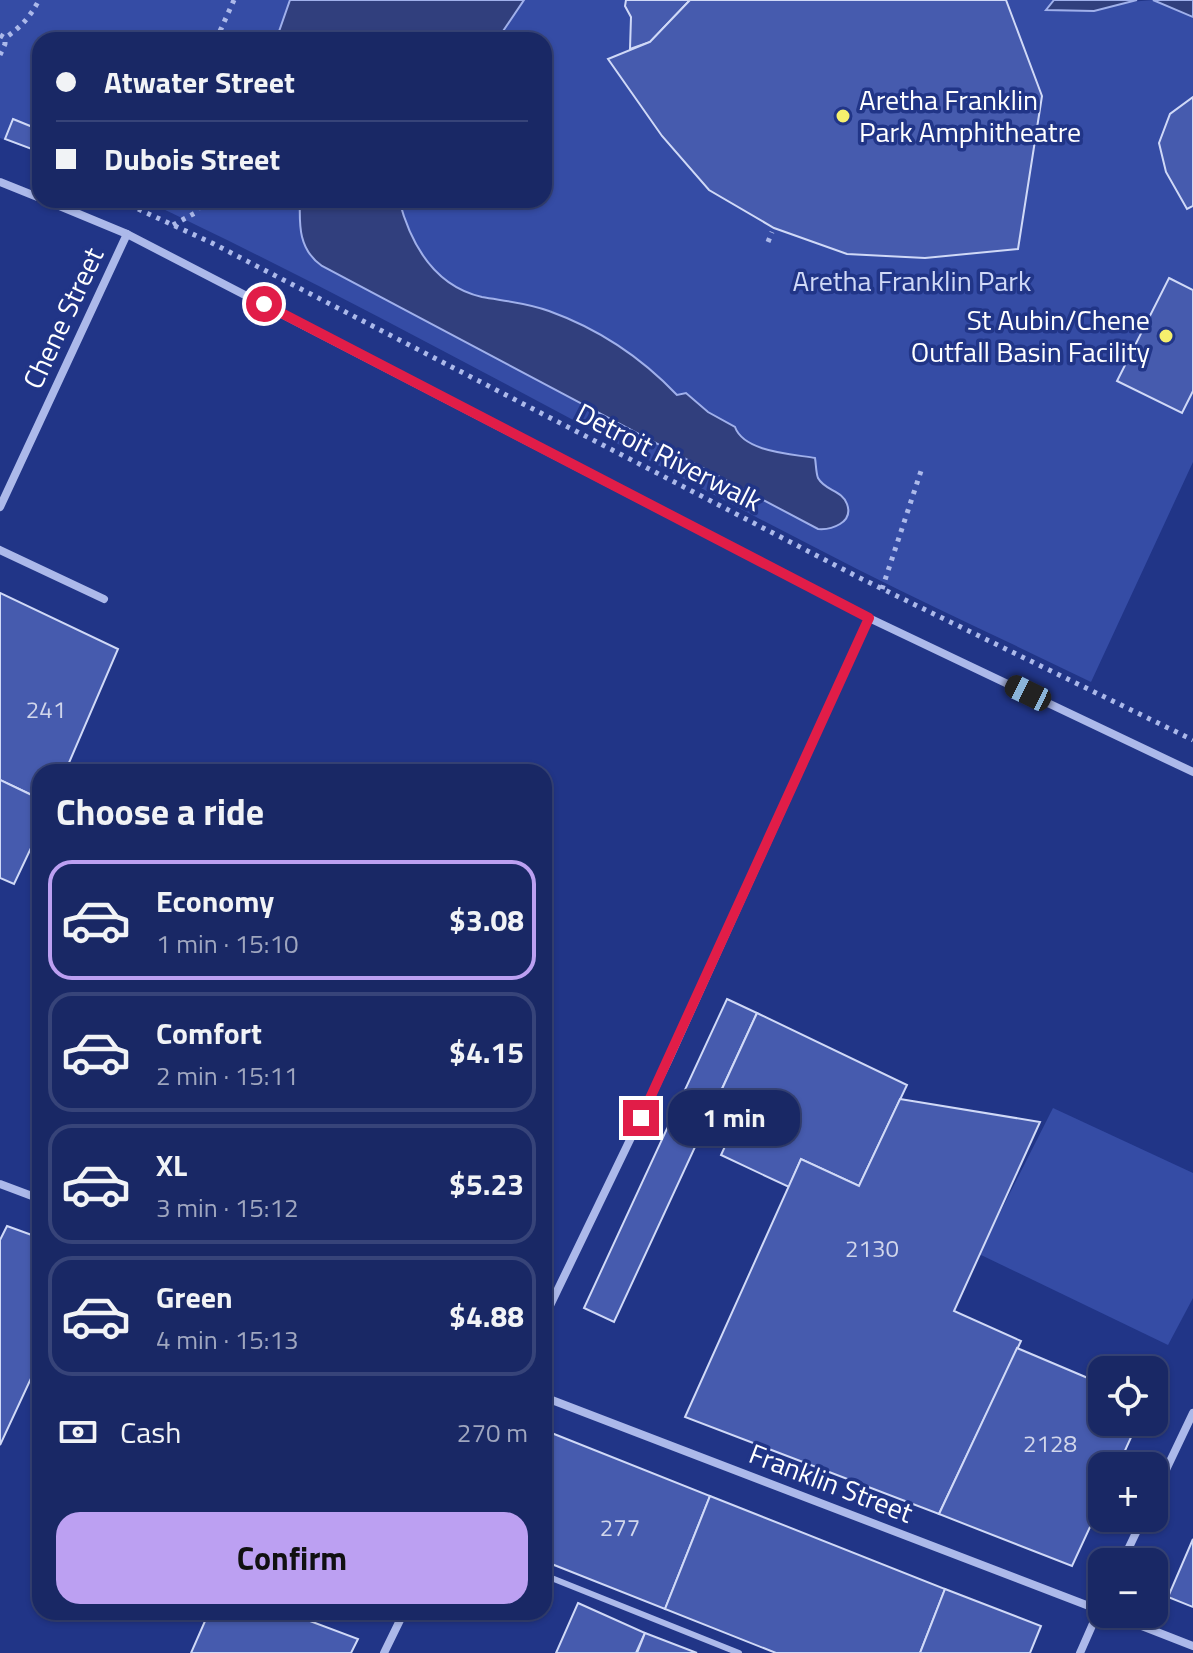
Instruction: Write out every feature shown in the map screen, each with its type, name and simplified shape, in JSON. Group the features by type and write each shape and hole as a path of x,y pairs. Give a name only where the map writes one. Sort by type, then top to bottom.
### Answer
{"street":[{"path":"0,182 32,195"},
{"path":"64,208 127,234 869,618 1193,772"},
{"name":"Chene Street","path":"0,507 127,234"},
{"path":"0,550 104,599"},
{"path":"552,1301 668,1061 869,618"},
{"path":"0,1184 32,1196"},
{"name":"Franklin Street","path":"552,1400 1088,1603"},
{"path":"1168,1466 1193,1413"},
{"path":"384,1653 400,1620"},
{"path":"1080,1653 1092,1628"},
{"path":"1147,1628 1193,1646"}],"lane":[{"path":"552,1578 739,1653"}],"path":[{"path":"0,55 5,44 3,36 26,21 39,0"},
{"path":"220,32 234,0"},
{"name":"Detroit Riverwalk","path":"138,208 882,589 1193,740"},
{"path":"173,225 199,208"},
{"path":"768,242 772,232"},
{"path":"882,589 921,471"}],"green space":[{"name":"Aretha Franklin Park","path":"0,0 1054,0 1047,9 1153,0 1193,17 1193,462 1091,682 857,569 413,335 160,208 552,208 552,32 32,32 32,150 0,138"},
{"path":"1053,1108 1193,1173 1193,1298 1168,1345 979,1254"}],"shaded area":[{"path":"290,0 524,0 502,32 279,32"},
{"path":"1054,0 1137,0 1094,11 1046,10"},
{"path":"1153,0 1193,0 1193,17"},
{"path":"300,208 401,208 418,248 450,284 482,297 541,308 585,326 633,356 677,395 686,393 708,412 735,427 748,442 770,450 815,458 818,478 845,499 847,516 835,527 818,529 322,266 309,253 300,228"}],"building":[{"path":"626,0 690,0 650,42 630,49 631,17 625,6"},
{"name":"Aretha Franklin Park Amphitheatre","path":"690,0 1006,0 1042,96 1018,249 925,258 847,254 774,228 709,190 662,136 608,59 650,42"},
{"path":"1193,97 1193,206 1187,209 1166,172 1159,143 1170,114"},
{"path":"13,119 32,127 32,149 5,139"},
{"name":"St Aubin/Chene Outfall Basin Facility","path":"1169,278 1193,290 1193,391 1182,413 1117,381"},
{"path":"0,593 118,649 68,764 32,764 32,795 0,780"},
{"path":"0,780 32,795 32,846 14,884 0,878"},
{"path":"727,999 757,1013 614,1322 584,1308"},
{"path":"757,1013 907,1085 859,1186 801,1159 789,1187 721,1155 734,1127 710,1115"},
{"path":"900,1099 1040,1122 954,1311 1021,1341 939,1514 685,1417 801,1159 859,1186"},
{"path":"7,1226 32,1235 32,1376 0,1445 0,1240"},
{"path":"1017,1348 1088,1378 1088,1436 1132,1436 1124,1452 1088,1452 1088,1531 1072,1566 939,1514"},
{"path":"552,1433 710,1496 665,1609 552,1564"},
{"path":"710,1496 945,1589 920,1653 776,1653 665,1609"},
{"path":"1193,1539 1193,1607 1168,1597"},
{"path":"945,1589 1041,1626 1030,1653 920,1653"},
{"path":"578,1603 645,1633 636,1653 556,1653"},
{"path":"205,1620 307,1620 358,1639 351,1653 191,1653"},
{"path":"645,1633 697,1653 637,1653"}],"place":[{"name":"Aretha Franklin Park Amphitheatre","path":"843,116"},
{"name":"St Aubin/Chene Outfall Basin Facility","path":"1166,336"}],"route":[{"path":"264,304 869,618 641,1118"}]}
